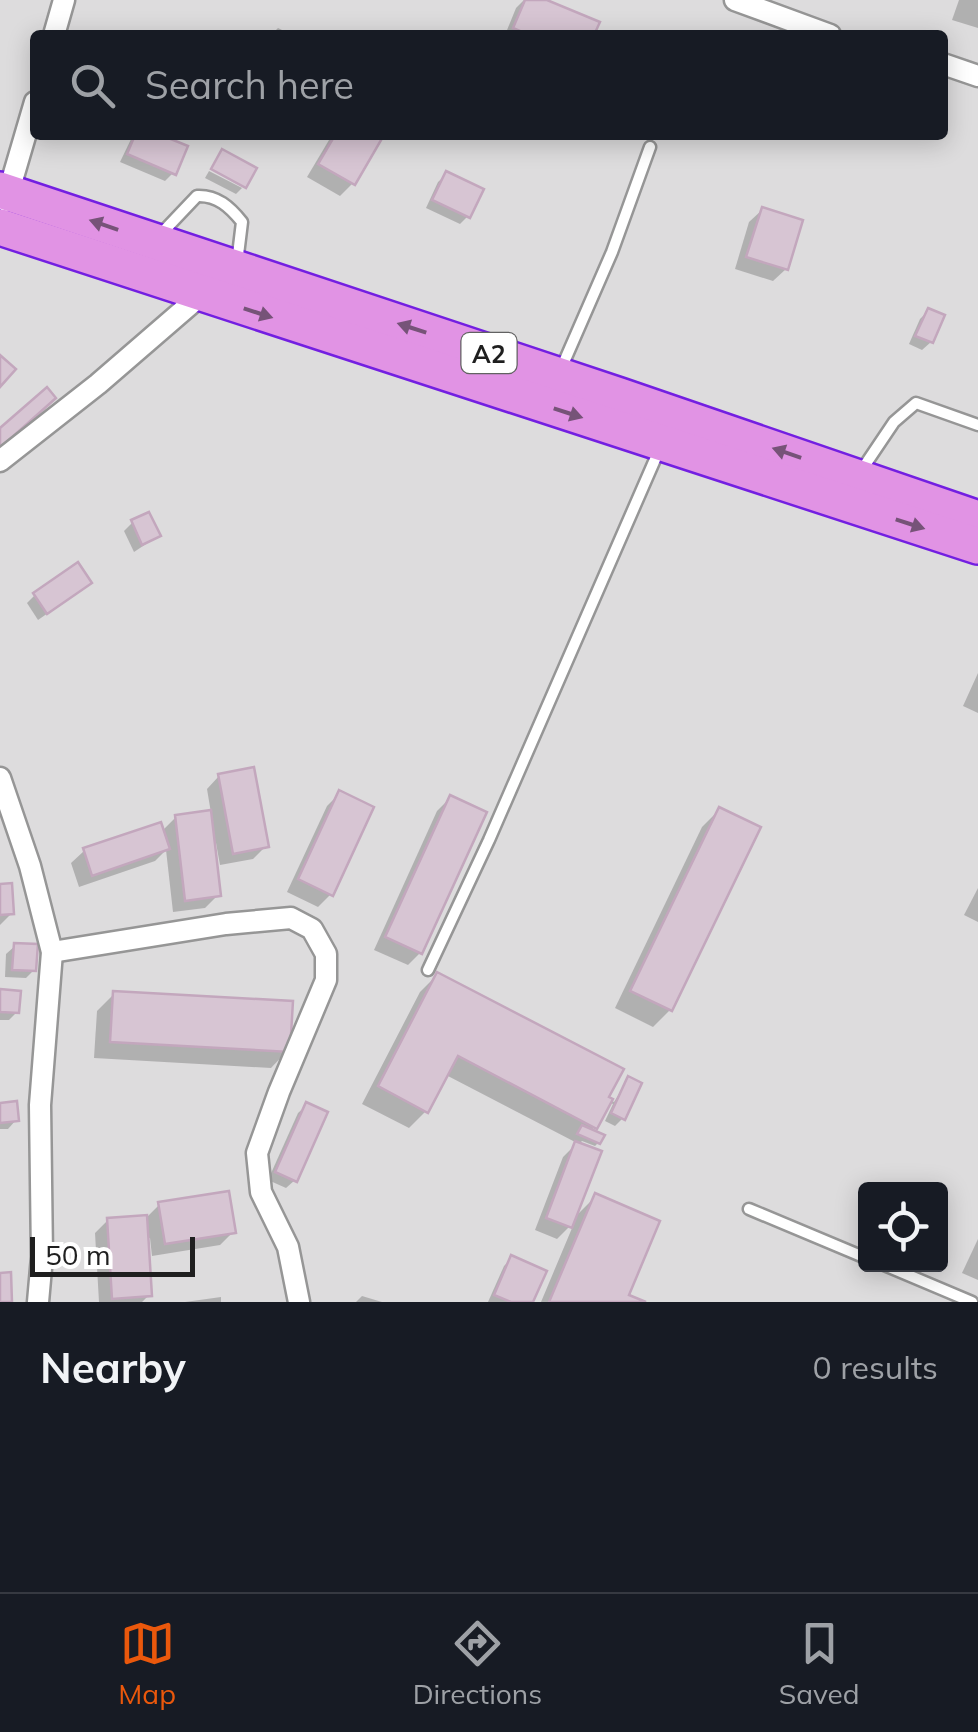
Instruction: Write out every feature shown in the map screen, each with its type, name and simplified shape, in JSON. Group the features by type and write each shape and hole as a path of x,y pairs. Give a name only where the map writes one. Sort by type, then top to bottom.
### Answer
{"highway":[{"name":"A2","path":"2,207 154,242 978,520"},
{"name":"A2","path":"2,207 201,295 978,546"}],"street":[{"path":"55,30 64,0"},
{"path":"735,0 816,30"},
{"path":"948,66 978,76"},
{"path":"2,207 30,118"},
{"path":"0,461 98,384 201,295"},
{"path":"0,778 30,866 52,952 40,1104 42,1257 38,1302"},
{"path":"52,952 226,924 291,918 312,928 326,954 326,980 257,1153 261,1192 288,1247 298,1302"}],"lane":[{"path":"558,376 612,252 650,147"},
{"path":"154,242 197,196 210,195 233,210 242,222 236,270"},
{"path":"857,477 894,422 916,403 978,425"},
{"path":"428,970 663,443"},
{"path":"749,1210 858,1255"},
{"path":"901,1272 972,1302"}],"shaded area":[{"path":"0,0 978,0 978,1302 0,1302"}],"building":[{"path":"525,0 547,0 600,22 596,30 513,28"},
{"path":"133,140 173,140 188,146 176,175 127,154"},
{"path":"332,140 381,140 355,185 318,164"},
{"path":"222,149 257,168 246,188 211,169"},
{"path":"446,171 484,189 470,218 432,200"},
{"path":"762,207 803,220 788,270 746,257"},
{"path":"928,308 945,315 933,343 915,336"},
{"path":"0,355 16,369 0,387"},
{"path":"47,387 56,398 0,448 0,428"},
{"path":"149,512 161,536 142,545 131,520"},
{"path":"78,562 92,583 47,614 33,593"},
{"path":"254,767 269,847 233,854 218,774"},
{"path":"339,790 374,807 333,896 298,879"},
{"path":"450,795 487,812 422,954 385,937"},
{"path":"719,807 761,827 672,1011 630,991"},
{"path":"211,810 221,896 185,901 175,815"},
{"path":"161,822 170,849 92,876 83,848"},
{"path":"12,883 14,914 0,915 0,884"},
{"path":"14,943 38,944 36,971 12,970"},
{"path":"437,972 624,1069 597,1129 458,1056 428,1113 378,1086"},
{"path":"0,989 21,991 19,1013 0,1012"},
{"path":"113,991 293,1001 290,1052 110,1042"},
{"path":"628,1076 642,1083 625,1120 611,1113"},
{"path":"17,1101 19,1121 0,1123 0,1103"},
{"path":"306,1102 328,1112 297,1182 275,1172"},
{"path":"582,1125 605,1135 600,1144 577,1134"},
{"path":"575,1141 602,1151 572,1228 546,1218"},
{"path":"229,1191 236,1233 165,1244 158,1202"},
{"path":"595,1193 660,1221 629,1295 646,1302 549,1302"},
{"path":"147,1215 152,1296 112,1299 107,1218"},
{"path":"511,1255 547,1271 533,1302 511,1302 494,1295"},
{"path":"11,1272 12,1302 0,1302 0,1273"}]}
